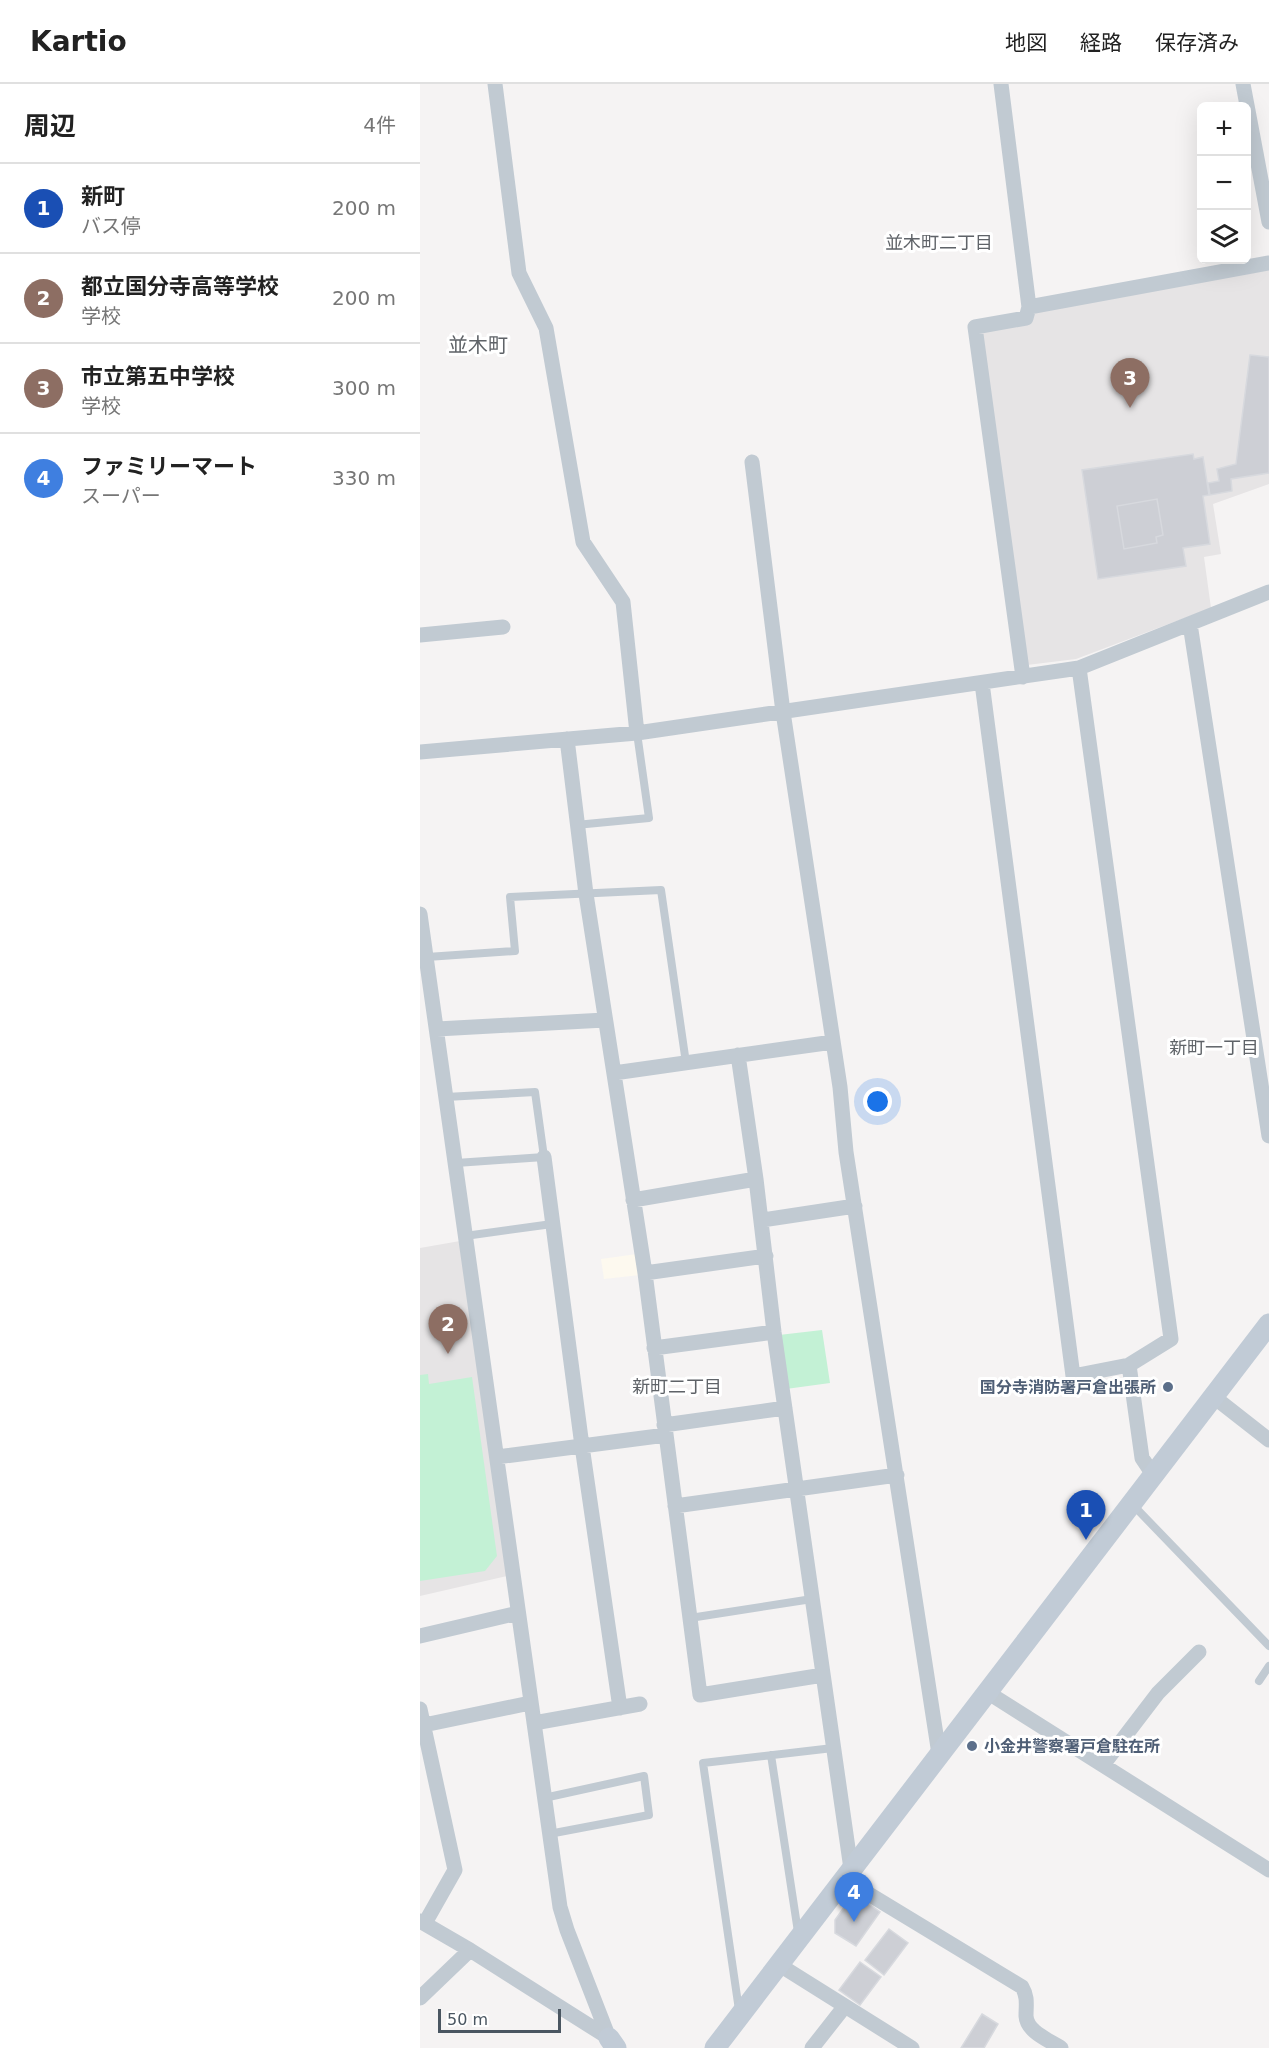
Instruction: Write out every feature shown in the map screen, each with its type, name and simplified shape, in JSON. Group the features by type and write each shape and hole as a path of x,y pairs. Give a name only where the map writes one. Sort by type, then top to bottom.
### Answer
{"street":[{"path":"495,84 519,273 546,328 583,542 623,602 637,733"},
{"path":"1001,84 1029,307 1026,318 975,327 1023,676"},
{"path":"1243,84 1269,220"},
{"path":"1029,307 1269,263"},
{"path":"752,462 783,712 833,1042 855,1206 939,1754"},
{"path":"420,752 637,733 1079,668 1269,592"},
{"path":"1190,624 1269,1136"},
{"path":"420,635 503,627"},
{"path":"982,683 1073,1376 1129,1365 1171,1339 1079,668"},
{"path":"567,739 586,894 645,1273 700,1695 823,1676"},
{"path":"420,914 427,957 425,986 437,1029 560,1907 612,2043"},
{"path":"437,1029 605,1020"},
{"path":"614,1072 833,1042"},
{"path":"738,1055 762,1220 774,1332 833,1748 848,1874"},
{"path":"544,1157 582,1446 620,1708"},
{"path":"633,1200 756,1179"},
{"path":"762,1220 855,1206"},
{"path":"645,1273 766,1256"},
{"path":"715,2048 1269,1324"},
{"path":"654,1348 774,1332"},
{"path":"1129,1365 1142,1458 1154,1476"},
{"path":"1214,1397 1269,1440"},
{"path":"497,1458 582,1446 785,1408"},
{"path":"675,1506 897,1474"},
{"path":"420,1636 518,1613"},
{"path":"1103,1765 1158,1693 1199,1652"},
{"path":"987,1692 1269,1869"},
{"path":"424,1725 530,1702"},
{"path":"534,1724 640,1704"},
{"path":"420,1709 455,1870 423,1922 612,2043"},
{"path":"848,1874 1022,1987 1027,1995 1026,2019 1033,2030 1061,2048"},
{"path":"420,1998 470,1950"},
{"path":"778,1964 912,2048"},
{"path":"812,2048 845,2006"}],"lane":[{"path":"576,825 649,818 637,733"},
{"path":"427,957 515,951 510,897 661,890 686,1063"},
{"path":"446,1097 535,1092 544,1157 456,1163"},
{"path":"465,1236 552,1224"},
{"path":"1132,1504 1269,1646"},
{"path":"690,1618 812,1599"},
{"path":"1259,1681 1269,1666"},
{"path":"740,2015 703,1763 833,1748"},
{"path":"771,1755 799,1936"},
{"path":"544,1797 644,1776 649,1815 549,1834"}],"shaded area":[{"path":"1269,270 1269,484 1213,504 1221,554 1204,557 1211,608 1076,659 1027,665 980,332 1035,311"},
{"path":"460,1241 507,1576 420,1596 420,1248"},
{"path":"637,1254 640,1275 604,1279 601,1259"}],"green space":[{"path":"822,1330 830,1383 786,1389 779,1335"},
{"path":"428,1374 429,1384 472,1377 497,1556 485,1571 420,1581 420,1375"}],"building":[{"path":"1250,355 1269,357 1269,473 1231,479 1232,491 1210,495 1208,483 1219,481 1217,469 1236,464"},
{"path":"1193,454 1194,459 1203,457 1209,495 1203,496 1210,544 1183,548 1186,566 1098,579 1082,470","holes":["1157,499 1163,535 1156,537 1157,543 1124,549 1117,506"]},
{"path":"1157,499 1163,535 1156,537 1157,543 1124,549 1117,506"},
{"path":"854,1893 880,1912 856,1946 835,1933 835,1920"},
{"path":"889,1929 908,1943 884,1975 865,1960"},
{"path":"860,1962 881,1977 860,2005 839,1990"},
{"path":"982,2014 998,2024 984,2048 961,2048"}],"place":[{"name":"市立第五中学校","path":"1130,408"},
{"name":"都立国分寺高等学校","path":"448,1354"},
{"name":"国分寺消防署戸倉出張所","path":"1168,1387"},
{"name":"新町","path":"1086,1540"},
{"name":"小金井警察署戸倉駐在所","path":"972,1746"},
{"name":"ファミリーマート","path":"854,1922"}],"district":[{"name":"並木町二丁目","path":"939,242"},
{"name":"並木町","path":"478,345"},
{"name":"新町一丁目","path":"1214,1047"},
{"name":"新町二丁目","path":"677,1386"}]}
